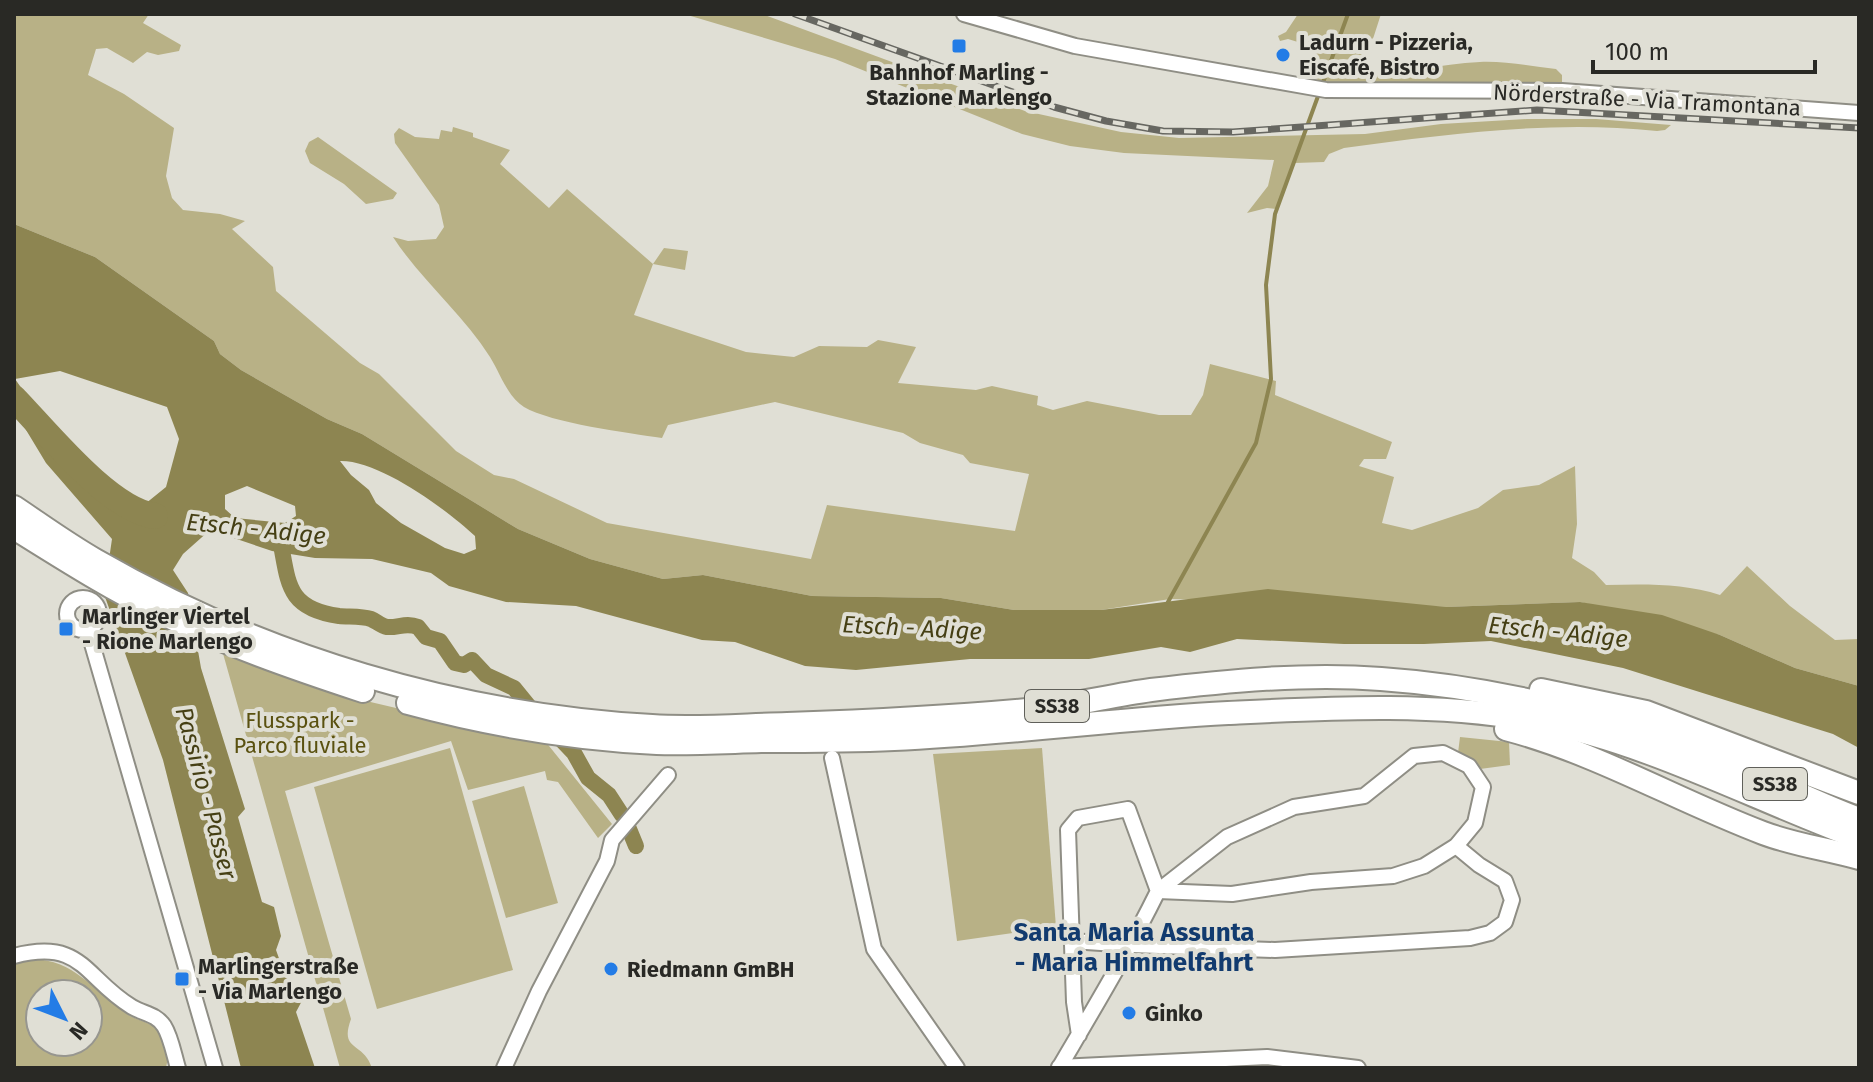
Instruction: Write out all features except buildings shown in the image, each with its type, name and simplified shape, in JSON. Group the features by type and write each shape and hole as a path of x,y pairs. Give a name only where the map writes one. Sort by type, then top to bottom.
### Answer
{"highway":[{"name":"SS38","path":"14,507 89,566 156,611 217,638 349,686 494,723 544,731 896,739 1299,708 1391,707 1468,713 1537,721 1596,736 1859,838"},
{"name":"SS38","path":"14,528 89,566 221,623 367,676 433,694 658,735 1043,709 1150,690 1289,679 1379,678 1453,687 1557,708 1693,748 1859,819"},
{"path":"1453,687 1490,682 1550,691 1646,712 1859,793"},
{"path":"1468,713 1495,727 1587,755 1766,834 1804,847 1859,858"}],"street":[{"name":"Nörderstraße - Via Tramontana","path":"964,14 1075,46 1319,89 1562,91 1859,113"},
{"path":"88,630 215,1068"},
{"path":"1059,1068 1131,945 1158,891 1227,837 1294,807 1364,796 1414,756 1443,753 1469,766 1483,787 1475,823 1456,846 1424,866 1393,876 1311,882 1232,894 1158,891"},
{"path":"832,758 874,949 957,1068"},
{"path":"504,1068 539,991 607,861 612,840 668,775"},
{"path":"1079,1035 1074,1002 1068,830 1078,818 1128,809 1158,891"},
{"path":"1071,941 1275,950 1470,938 1490,933 1505,922 1512,900 1505,881 1456,846"},
{"path":"14,956 36,950 60,951 92,972 132,1007 155,1017 165,1027 178,1068"},
{"path":"1059,1068 1267,1057 1358,1068"}],"green space":[{"path":"14,14 149,14 143,23 181,45 179,51 158,55 147,52 133,63 107,48 96,49 88,75 124,94 174,128 166,176 172,198 183,210 220,214 245,221 232,229 273,267 276,291 360,363 379,374 456,451 494,475 514,479 607,523 811,559 827,505 1015,531 1029,474 970,463 963,455 920,443 903,433 775,402 668,425 662,438 571,423 524,407 508,391 479,341 393,237 408,241 436,239 444,227 439,205 395,143 394,134 399,128 415,137 439,139 441,130 452,132 453,127 510,150 500,164 549,208 567,189 653,264 634,315 746,352 794,357 819,346 867,347 878,340 916,347 898,383 976,390 992,386 1038,396 1037,405 1053,410 1087,401 1159,415 1191,415 1203,395 1210,364 1276,381 1275,395 1392,442 1386,459 1364,459 1359,466 1394,477 1382,523 1412,530 1478,508 1503,490 1539,485 1575,466 1577,524 1572,558 1594,572 1606,585 1678,586 1720,595 1747,566 1790,606 1835,640 1859,639 1859,686 1795,668 1720,635 1580,602 1446,607 1170,599 1101,610 1014,610 941,598 812,596 703,575 663,579 590,559 518,529 362,434 327,419 241,370 220,354 214,341 95,257 14,224"},
{"path":"684,14 762,14 1025,111 1121,132 1179,138 1365,134 1441,124 1527,119 1596,119 1671,125 1657,131 1578,127 1500,130 1344,148 1329,154 1324,162 1295,163 1276,209 1247,213 1268,186 1274,160 1124,153 1070,146 1022,134 835,59"},
{"path":"1298,14 1381,14 1361,76 1465,63 1499,62 1556,69 1562,75 1562,86 1331,84 1309,75 1314,47 1288,39 1280,41 1278,36 1286,32"},
{"path":"318,137 397,193 393,199 366,204 344,184 310,163 305,151 309,142"},
{"path":"664,248 688,251 685,270 653,264"},
{"name":"Flusspark - Parco fluviale","path":"222,650 362,700 545,741 612,824 598,838 558,782 547,780 545,771 468,790 451,741 285,791 351,1019 348,1037 372,1068 340,1068"},
{"path":"1460,737 1509,742 1510,765 1480,769 1458,753"},
{"path":"450,748 513,970 377,1009 314,787"},
{"path":"1042,748 1056,927 957,941 933,754"},
{"path":"524,786 558,903 506,918 472,801"},
{"path":"31,959 60,964 83,978 24,978 24,1058 104,1058 104,995 127,1014 156,1028 166,1045 166,1068 14,1068 14,965"}],"water":[{"name":"Passirio - Passer","path":"14,224 95,257 214,341 220,354 241,370 327,419 362,434 518,529 590,559 663,579 703,575 812,596 941,598 1014,610 1101,610 1268,589 1446,607 1580,602 1662,615 1720,635 1795,668 1859,686 1859,748 1833,734 1623,668 1491,641 1344,644 1237,639 1190,652 1161,647 1089,659 970,659 856,670 805,666 735,642 702,640 576,606 506,602 449,586 431,573 372,559 315,558 272,551 210,530 183,554 173,570 188,593 201,668 245,809 238,817 262,902 274,907 281,936 276,950 286,978 302,989 304,997 296,1012 315,1068 241,1068 163,760 104,594 112,539 46,463 14,410","holes":["60,371 167,407 179,439 166,487 145,504 113,501 67,452 15,379","340,461 373,468 411,488 475,536 476,549 464,554 445,548 401,523 376,503 369,490","247,486 295,506 296,516 285,523 235,518 225,509 225,495"]}],"waterway":[{"path":"1168,602 1256,443 1271,379 1266,285 1275,214 1348,14"},
{"name":"Etsch - Adige","path":"14,398 99,485 137,511 155,516"},
{"path":"279,535 288,579 298,599 321,612 371,619 387,627 418,627 426,637 440,641 455,663 464,665 472,660 486,675 514,688 536,715"},
{"path":"553,731 574,753 588,778 609,795 622,815"},
{"path":"629,829 636,846"}],"railway":[{"path":"795,14 1054,107 1106,121 1163,131 1233,132 1537,110 1859,128"}],"place":[{"name":"Bahnhof Marling - Stazione Marlengo","path":"959,46"},
{"name":"Ladurn - Pizzeria, Eiscafé, Bistro","path":"1283,55"},
{"name":"Marlinger Viertel - Rione Marlengo","path":"66,629"},
{"name":"Riedmann GmBH","path":"611,969"},
{"name":"Marlingerstraße - Via Marlengo","path":"182,979"},
{"name":"Ginko","path":"1129,1013"}],"district":[{"name":"Santa Maria Assunta - Maria Himmelfahrt","path":"1134,947"}]}
